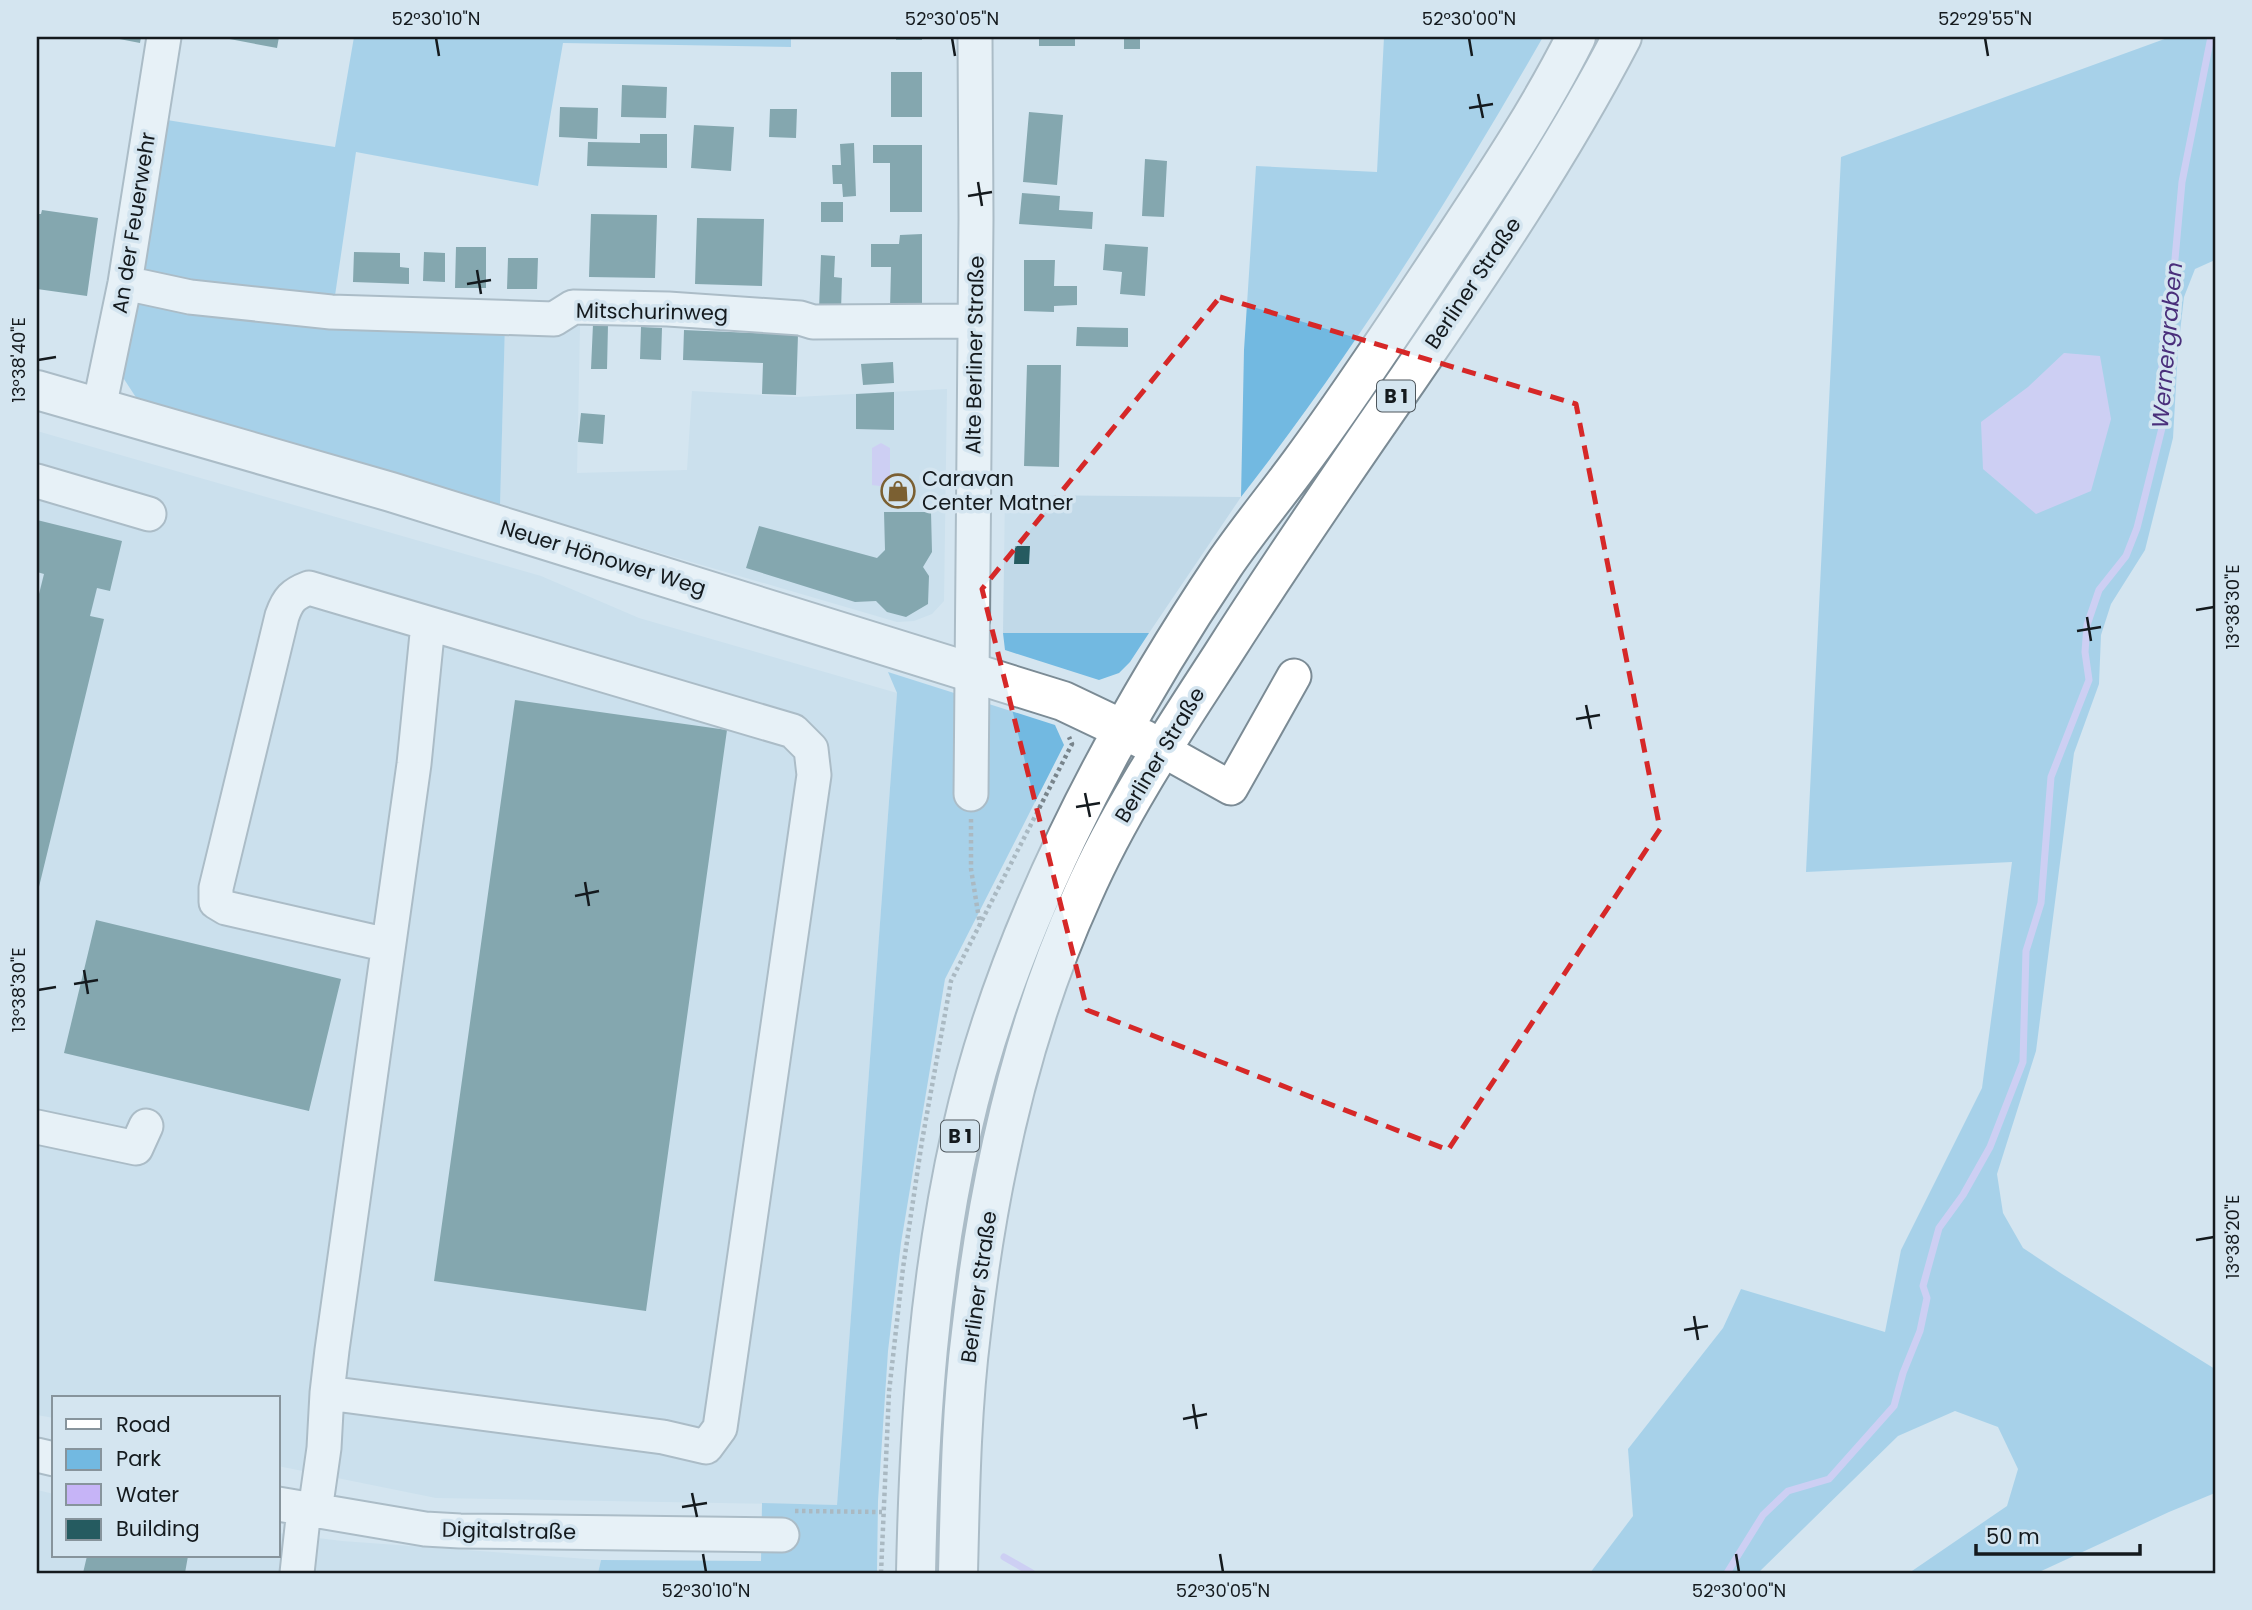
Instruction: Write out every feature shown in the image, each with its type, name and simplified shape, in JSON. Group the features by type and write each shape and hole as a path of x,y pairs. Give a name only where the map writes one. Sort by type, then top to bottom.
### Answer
{"main road":[{"name":"Berliner Straße","path":"916,1573 918,1481 929,1337 946,1208 962,1125 987,1037 1015,955 1049,877 1156,670 1227,561 1303,459 1489,185 1531,118 1576,37"},
{"name":"Berliner Straße","path":"958,1573 970,1337 986,1223 1026,1043 1083,893 1128,803 1161,749 1287,553 1521,211 1602,76 1622,37"},
{"name":"Neuer Hönower Weg","path":"37,390 404,496 1075,706 1161,749"}],"street":[{"name":"An der Feuerwehr","path":"99,408 125,283 164,37"},
{"name":"Alte Berliner Straße","path":"971,794 975,37"},
{"name":"Mitschurinweg","path":"125,283 190,297 331,312 555,319 573,307 668,309 800,318 813,322 975,321"},
{"path":"37,481 149,514"},
{"path":"327,1393 663,1437 706,1447 720,1429 814,775 811,749 793,731 309,587 295,593 287,602 216,888 216,902 226,908 388,945"},
{"path":"297,1573 299,1508 324,1448 327,1393 414,764 428,624"},
{"path":"1161,749 1231,788 1294,676"},
{"path":"37,1127 136,1148 146,1126"},
{"name":"Digitalstraße","path":"299,1508 425,1529 460,1531 742,1536 783,1523"}],"path":[{"path":"951,981 1072,744 1066,730 1075,706"},
{"path":"971,794 971,869 980,926"},
{"path":"783,1523 882,1512 881,1573"}],"highlighted area":[{"path":"1220,297 1576,404 1660,829 1448,1150 1087,1010 982,589"}],"shaded area":[{"path":"505,324 580,326 577,473 687,470 692,391 797,397 947,389 944,601 932,614 914,621 897,622 500,506"},
{"path":"37,431 541,576 639,618 897,693 837,1505 436,1498 280,1466 280,1396 52,1396 52,1418 37,1415"},
{"path":"1005,495 1241,497 1149,633 1003,633"},
{"path":"37,1490 52,1494 52,1558 280,1558 280,1533 342,1541 601,1560 598,1573 37,1573"}],"green space":[{"path":"354,37 791,37 791,47 563,43 538,186 356,152 331,323 505,324 500,506 137,399 122,376 167,120 335,147"},
{"path":"1384,37 1543,37 1473,156 1362,330 1241,497 1244,350 1256,166 1377,172"},
{"path":"2170,37 2215,37 2215,260 2195,269 2184,297 2173,438 2145,550 2111,604 2101,635 2099,684 2074,753 2036,1051 1997,1174 2003,1213 2023,1248 2215,1369 2215,1493 2037,1573 1909,1573 2007,1506 2018,1469 1998,1427 1955,1411 1898,1436 1758,1573 1590,1573 1633,1516 1628,1449 1723,1328 1741,1289 1885,1332 1901,1250 1982,1088 2012,862 1806,872 1841,157"},
{"path":"1003,633 1149,633 1130,662 1119,673 1099,680 1005,650"},
{"path":"888,672 1055,725 1064,745 945,979 901,1243 888,1351 878,1501 877,1573 598,1573 601,1560 761,1561 762,1503 837,1505 897,693"}],"water":[{"path":"2064,353 2100,356 2111,419 2091,491 2036,514 1983,469 1981,422 2028,387"},
{"path":"881,443 890,448 890,485 887,487 872,485 872,448"}],"building":[{"path":"109,37 141,37 140,43"},
{"path":"219,37 279,37 277,48"},
{"path":"896,37 922,37 922,40 896,40"},
{"path":"1039,37 1075,37 1075,46 1039,46"},
{"path":"1124,37 1140,37 1140,49 1124,49"},
{"path":"891,72 922,72 922,117 891,117"},
{"path":"622,85 667,87 666,118 621,117"},
{"path":"560,107 598,108 597,139 559,137"},
{"path":"770,109 797,109 796,138 769,137"},
{"path":"1029,112 1063,115 1057,185 1023,182"},
{"path":"694,125 734,127 731,171 691,168"},
{"path":"640,134 667,134 667,168 587,166 588,142 640,143"},
{"path":"854,143 856,196 843,197 842,184 833,184 832,165 841,165 840,144"},
{"path":"873,145 922,145 922,212 890,212 890,163 873,163"},
{"path":"1145,159 1167,161 1164,217 1142,216"},
{"path":"1022,193 1060,196 1059,210 1093,212 1092,229 1019,224"},
{"path":"821,202 843,202 843,222 821,222"},
{"path":"42,210 98,218 87,296 37,289 37,214 41,214"},
{"path":"591,214 657,215 655,278 589,277"},
{"path":"697,218 764,219 762,286 695,284"},
{"path":"922,234 922,309 890,309 891,267 871,267 871,244 899,244 900,235"},
{"path":"1105,244 1148,247 1145,296 1120,294 1122,272 1103,270"},
{"path":"456,247 486,247 486,288 455,288"},
{"path":"354,252 400,253 400,267 409,268 409,284 353,282"},
{"path":"424,252 445,253 445,282 423,281"},
{"path":"821,255 835,256 834,277 842,278 841,311 819,310"},
{"path":"508,258 538,258 537,289 507,289"},
{"path":"1024,260 1055,260 1054,286 1077,286 1077,305 1054,306 1054,312 1024,311"},
{"path":"593,324 608,325 607,369 591,369"},
{"path":"641,327 662,328 661,360 640,359"},
{"path":"1077,327 1128,328 1128,347 1076,346"},
{"path":"684,330 798,335 796,395 762,394 763,363 683,360"},
{"path":"893,362 894,383 863,385 861,364"},
{"path":"1027,365 1061,365 1059,467 1024,466"},
{"path":"894,392 894,430 856,429 856,394"},
{"path":"581,413 605,415 603,444 578,442"},
{"path":"884,512 931,512 932,552 923,567 929,576 928,604 906,617 887,612 876,601 855,602 746,568 759,526 877,558 885,550"},
{"path":"37,520 122,541 110,591 97,588 90,616 104,619 38,891 37,602 44,574 37,572"},
{"path":"1015,546 1030,546 1029,564 1014,564"},
{"path":"515,700 727,730 646,1311 434,1281"},
{"path":"96,920 341,979 309,1111 64,1053"},
{"path":"87,1558 188,1558 185,1573 83,1573"}],"waterway":[{"name":"Wernergraben","path":"1727,1573 1763,1515 1788,1491 1829,1479 1894,1406 1903,1373 1920,1331 1927,1298 1923,1286 1939,1228 1963,1195 1990,1147 2023,1062 2026,951 2041,903 2051,777 2089,680 2085,652 2087,625 2099,590 2126,556 2137,528 2163,424 2159,389 2172,292 2182,182 2211,37"},
{"path":"1004,1557 1032,1573"}],"place":[{"name":"Caravan Center Matner","path":"898,491"}]}
